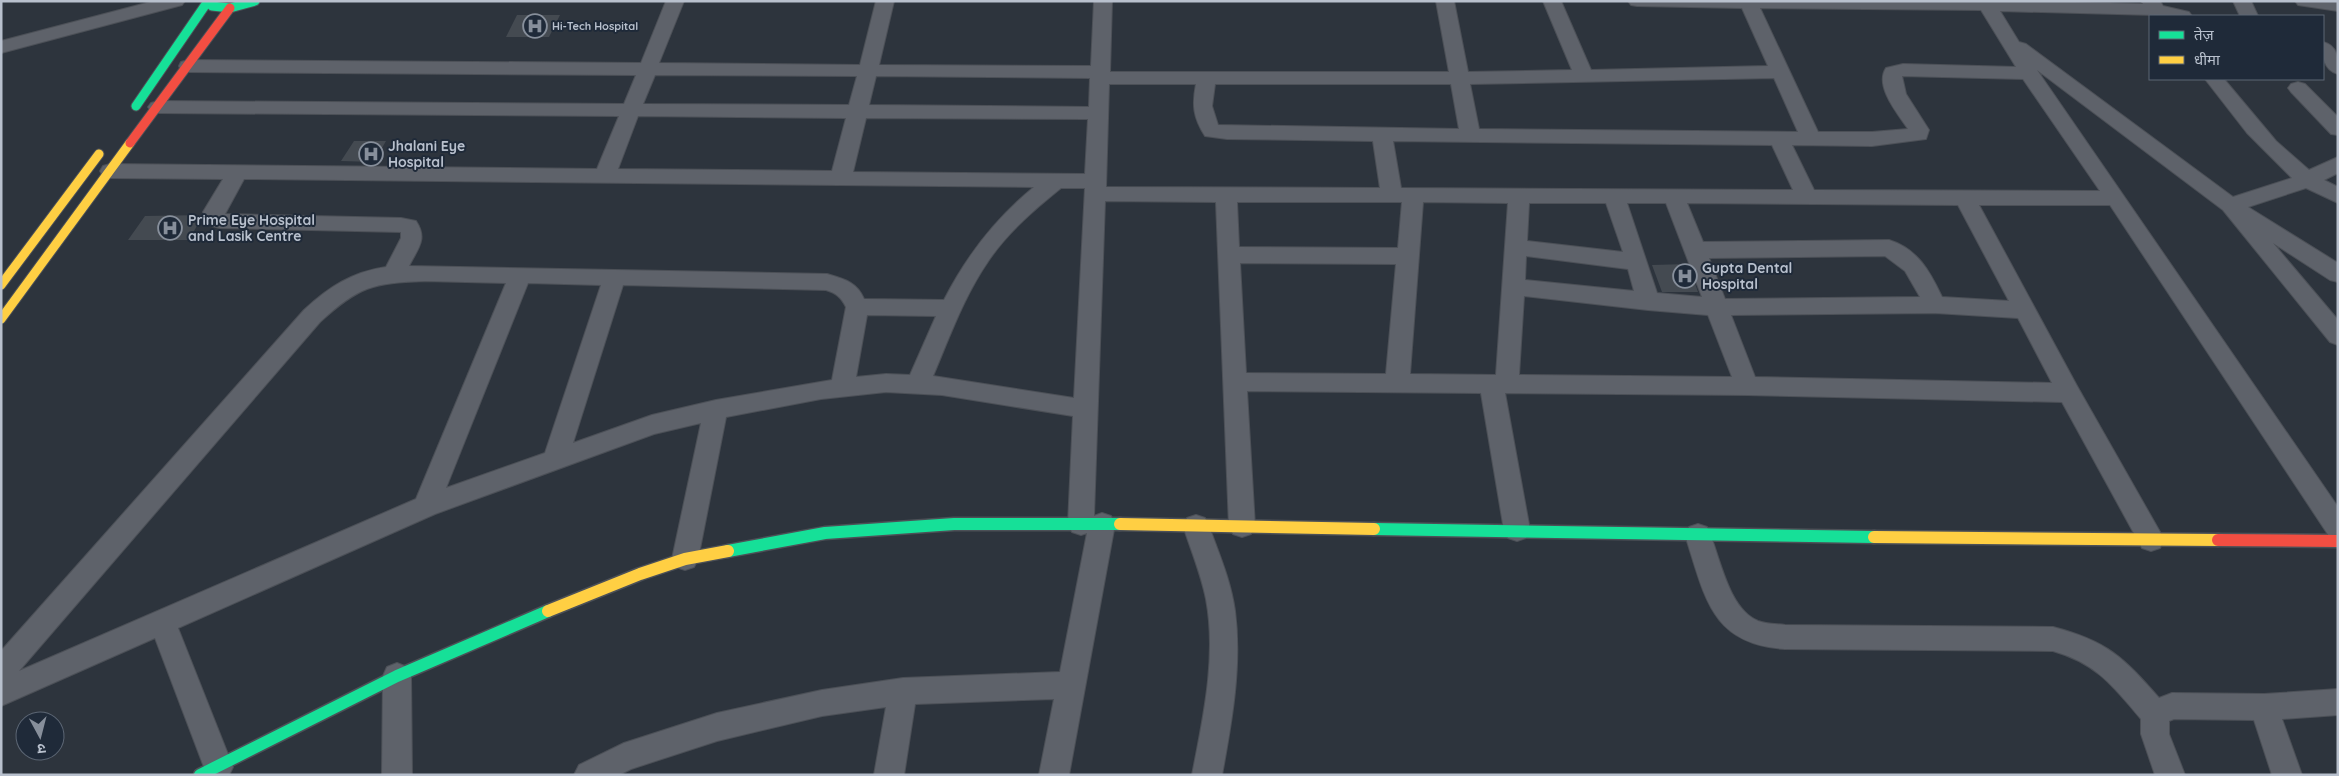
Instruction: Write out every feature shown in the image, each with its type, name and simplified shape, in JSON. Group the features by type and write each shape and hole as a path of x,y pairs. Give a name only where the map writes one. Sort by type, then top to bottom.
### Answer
{"street":[{"path":"1,47 176,1"},
{"path":"130,113 205,2 212,6 230,8 255,1"},
{"path":"605,175 675,1"},
{"path":"841,177 885,1"},
{"path":"1054,775 1071,685 1091,524 1086,409 1103,1"},
{"path":"1445,1 1470,135"},
{"path":"1552,1 1585,77"},
{"path":"1637,1 1986,3 2156,9 2179,15"},
{"path":"2242,1 2249,15"},
{"path":"2304,1 2336,8"},
{"path":"1748,3 1811,139"},
{"path":"1986,3 2029,73 2116,198 2338,528"},
{"path":"1,319 230,8"},
{"path":"2324,39 2338,41"},
{"path":"2010,41 2230,205 2338,274"},
{"path":"2324,49 2338,68"},
{"path":"188,66 867,70 1206,79 1585,77 1780,72"},
{"path":"1206,79 1202,112 1204,121 1212,131 1227,134 1880,139 1919,134 1919,130 1893,88 1891,78 1893,72 1903,70 2029,73"},
{"path":"2215,80 2266,141 2307,180 2338,196"},
{"path":"2298,88 2338,129"},
{"path":"2313,102 2338,104"},
{"path":"158,107 1098,113"},
{"path":"1382,134 1402,195 1408,256 1397,384"},
{"path":"1779,139 1807,197"},
{"path":"1,285 106,145"},
{"path":"2230,205 2307,180 2338,164"},
{"path":"110,172 841,177 1056,181 1095,188 1226,194 2116,198"},
{"path":"237,173 214,212 220,220 401,224 408,226 412,232 412,238 394,274"},
{"path":"918,384 952,308 981,254 1017,214 1056,181"},
{"path":"1226,194 1242,526"},
{"path":"1517,530 1499,384 1513,288 1519,196"},
{"path":"1614,196 1637,262 1648,302"},
{"path":"1674,196 1747,386"},
{"path":"1965,198 2069,393 2151,540"},
{"path":"2230,205 2338,336"},
{"path":"1516,247 1637,262"},
{"path":"1695,250 1889,248 1915,265 1935,306"},
{"path":"1229,255 1408,256"},
{"path":"1,672 312,316 336,293 350,284 368,277 394,274 520,275 827,282 842,287 851,294 857,307 842,388"},
{"path":"426,506 520,275"},
{"path":"556,458 614,278"},
{"path":"1513,288 1716,307 1935,306 2024,310"},
{"path":"857,307 952,308"},
{"path":"1235,382 1747,386 2069,393"},
{"path":"1,693 426,506 652,425 716,409 812,391 886,383 918,384 1086,409"},
{"path":"685,559 716,409"},
{"path":"162,622 209,771 397,676 594,592 685,559 825,533 954,524 1091,524 1517,530 1698,535 2338,541"},
{"path":"1196,526 1221,609 1223,638 1218,710 1208,775"},
{"path":"1698,535 1728,613 1744,628 1764,635 1785,637 2053,639 2076,644 2097,654 2114,666 2155,714 2155,734 2170,775"},
{"path":"397,676 397,775"},
{"path":"590,775 622,766 717,727 822,703 903,691 1071,685"},
{"path":"889,775 903,691"},
{"path":"2155,714 2172,706 2264,707 2338,702"},
{"path":"2264,707 2288,775"}],"building":[{"path":"517,15 560,15 549,37 506,37"},
{"path":"354,141 386,141 374,162 341,161"},
{"path":"203,215 189,240 128,240 145,216"},
{"path":"1688,264 1698,292 1662,292 1652,265"}],"traffic: fast":[{"path":"212,6 230,8 255,1"},
{"path":"136,106 206,4"},
{"path":"728,551 825,533 954,524 1120,524"},
{"path":"1374,529 1874,537"},
{"path":"200,775 397,676 548,611"}],"traffic: slow":[{"path":"1,319 130,143"},
{"path":"1,285 99,154"},
{"path":"1120,524 1374,529"},
{"path":"1874,537 2218,540"},
{"path":"548,611 640,574 685,559 728,551"}],"traffic: jam":[{"path":"130,143 230,8"},
{"path":"2218,540 2338,541"}],"place":[{"name":"Hi-Tech Hospital","path":"535,26"},
{"name":"Jhalani Eye Hospital","path":"371,154"},
{"name":"Prime Eye Hospital and Lasik Centre","path":"170,228"},
{"name":"Gupta Dental Hospital","path":"1685,276"}]}
